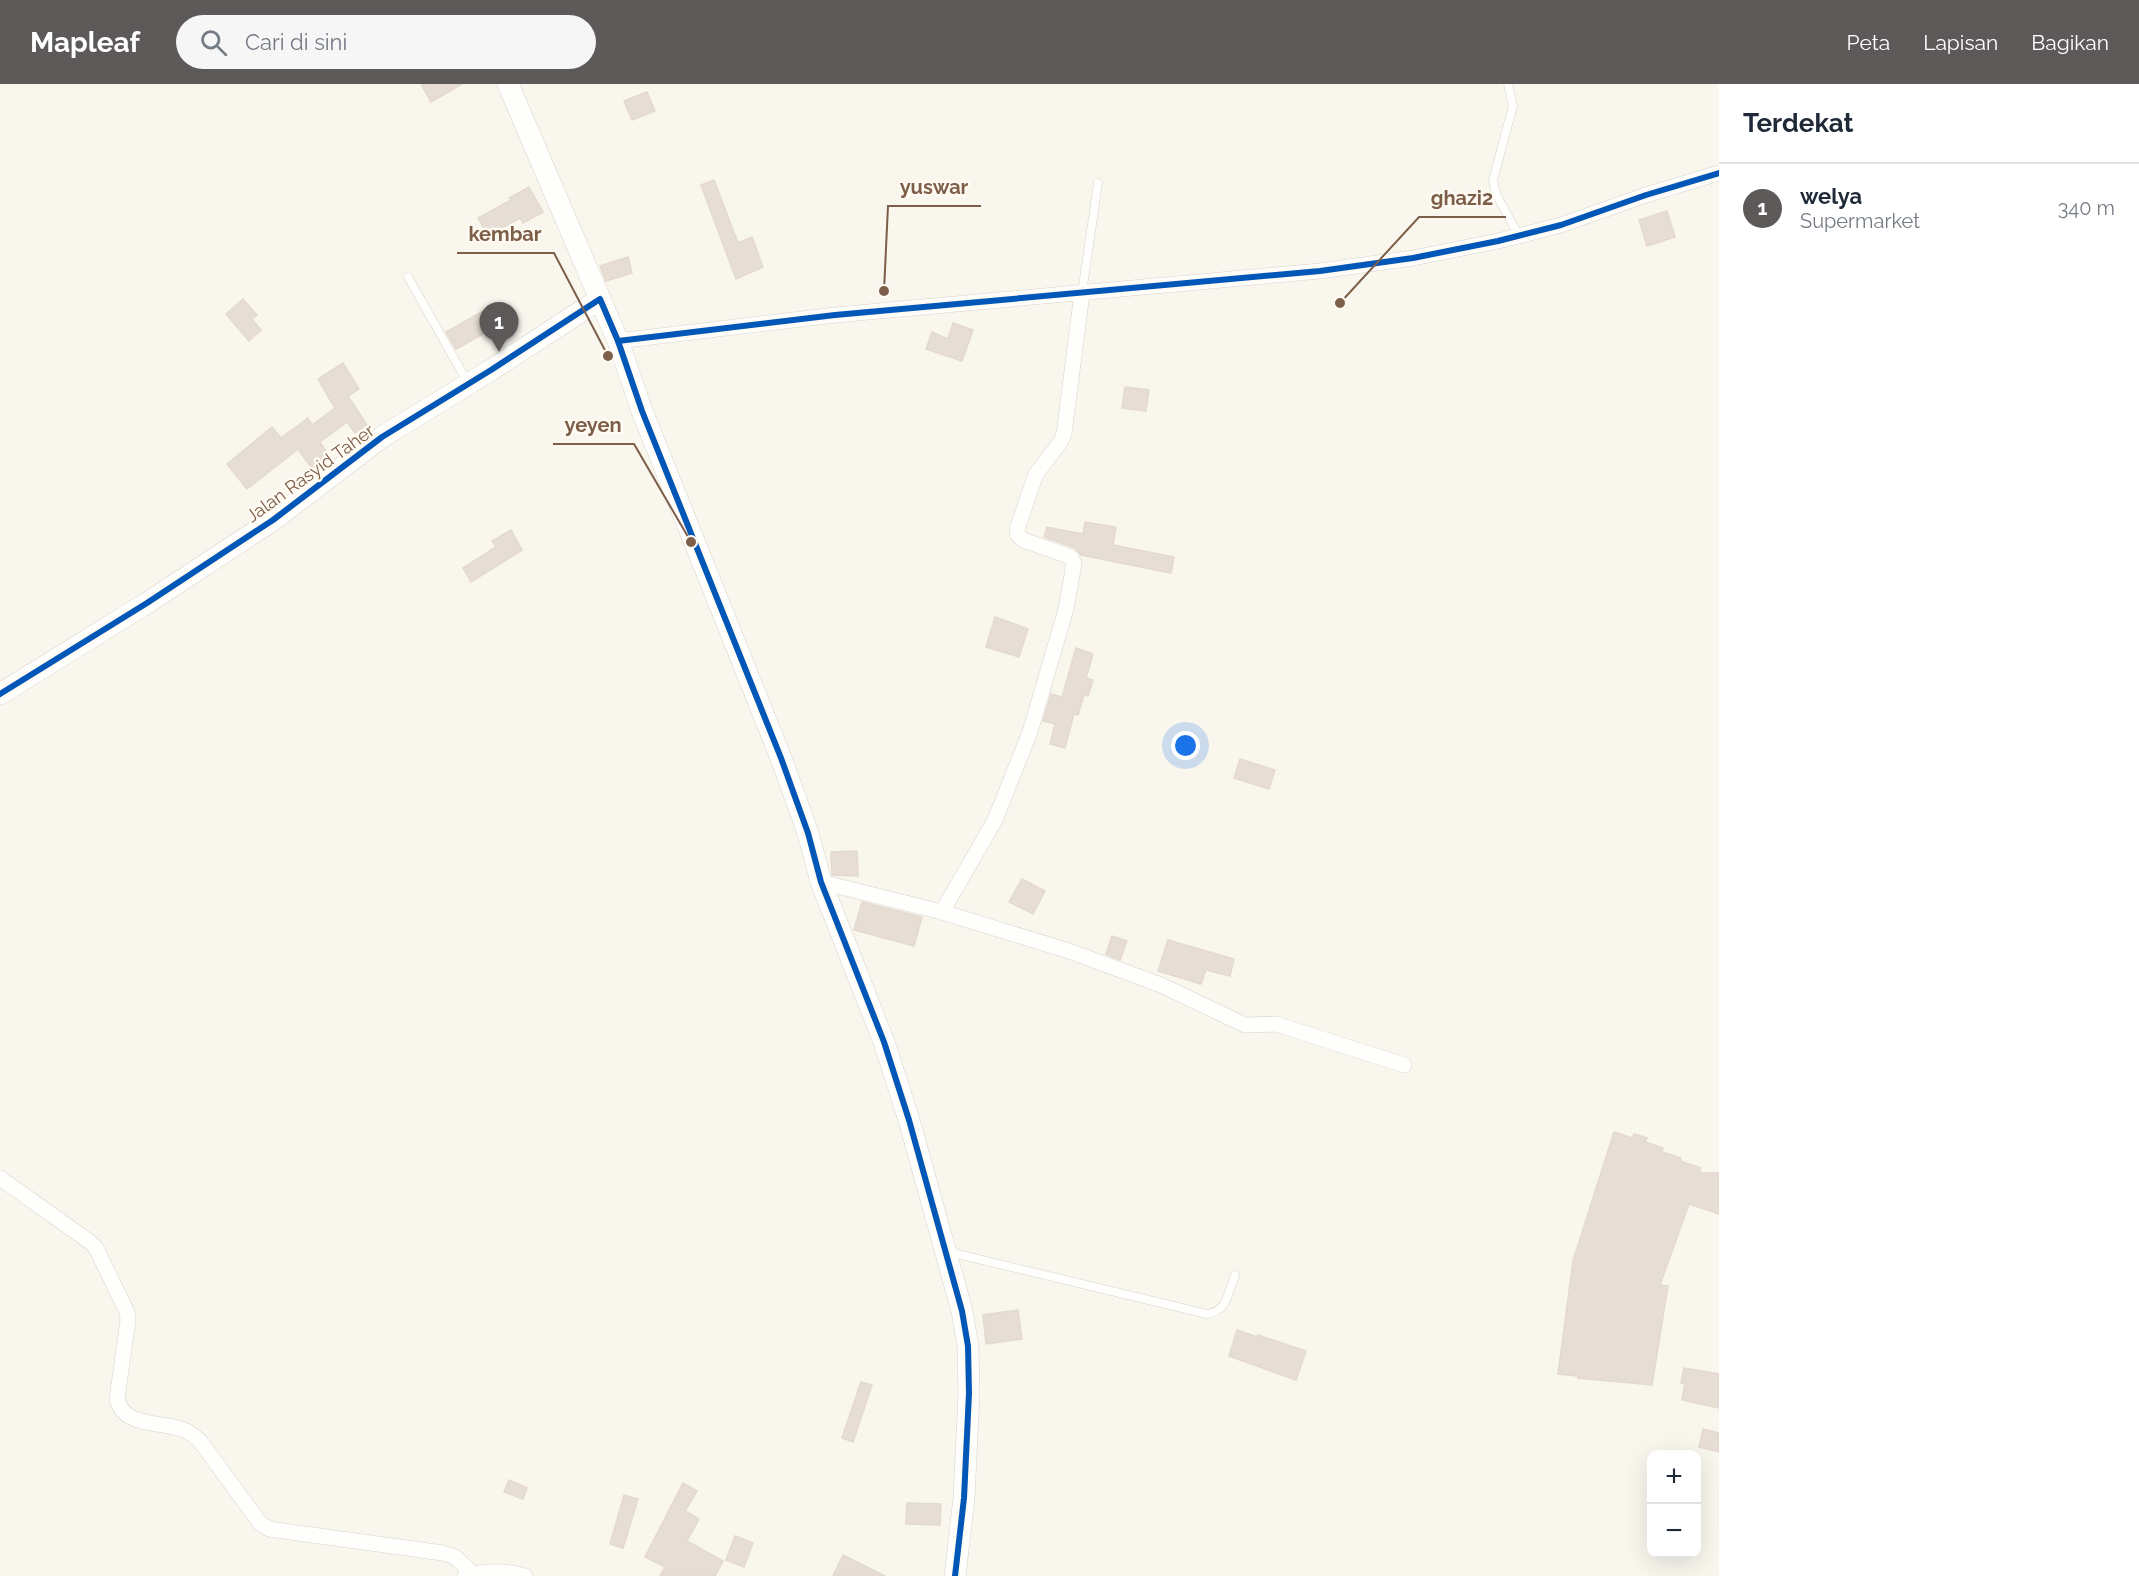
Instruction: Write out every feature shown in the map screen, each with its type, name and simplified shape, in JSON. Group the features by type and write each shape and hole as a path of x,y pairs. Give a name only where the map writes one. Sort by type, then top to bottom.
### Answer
{"street":[{"path":"508,84 618,341 642,411 781,758 808,833 821,882 884,1042 909,1120 962,1311 968,1346 969,1393 964,1498 955,1576"},
{"path":"618,341 835,315 1320,272 1413,258 1561,225 1646,195 1719,173"},
{"path":"942,912 995,820 1030,732 1066,609 1073,559 1028,543 1018,535 1017,529 1036,474 1064,434 1082,293"},
{"name":"Jalan Rasyid Taher","path":"0,694 147,603 273,520 382,437 600,299"},
{"path":"821,882 942,912 1079,954 1161,985 1243,1024 1276,1024 1404,1065"},
{"path":"0,1178 82,1235 96,1248 127,1312 118,1405 127,1414 140,1421 182,1429 193,1435 200,1441 260,1523 269,1529 443,1553 455,1557 469,1575 484,1571 512,1572 525,1576"}],"lane":[{"path":"1508,84 1513,106 1493,180 1496,194 1519,236"},
{"path":"1082,293 1098,183"},
{"path":"408,277 469,384"},
{"path":"944,1250 1207,1314 1216,1313 1222,1309 1235,1275"}],"building":[{"path":"421,84 462,84 431,102"},
{"path":"647,92 655,111 632,120 624,101"},
{"path":"714,180 738,243 752,237 763,267 736,279 701,185"},
{"path":"529,187 543,212 523,223 520,218 488,236 478,218"},
{"path":"1667,211 1675,237 1647,246 1639,220"},
{"path":"628,257 632,273 606,281 600,266"},
{"path":"243,299 257,315 252,319 261,330 249,341 226,314"},
{"path":"485,310 494,328 456,349 446,332"},
{"path":"953,323 973,330 962,361 926,349 932,332 948,339"},
{"path":"343,363 359,389 348,396 367,425 355,433 347,422 320,442 330,457 313,470 298,449 247,489 227,464 272,427 281,438 308,418 312,425 335,408 318,379"},
{"path":"1125,387 1149,390 1146,411 1122,408"},
{"path":"1085,522 1116,527 1113,545 1174,557 1171,573 1081,555 1075,548 1044,537 1047,527 1083,534"},
{"path":"511,530 522,550 471,582 463,568 496,547 492,541"},
{"path":"995,617 1028,629 1019,657 986,647"},
{"path":"1076,648 1093,654 1086,678 1093,680 1088,696 1084,695 1078,715 1074,714 1065,748 1050,744 1055,724 1043,721 1051,694 1062,697"},
{"path":"1240,759 1275,770 1269,789 1234,778"},
{"path":"857,851 858,876 832,875 831,852"},
{"path":"1022,879 1045,891 1033,914 1009,902"},
{"path":"862,902 922,917 914,946 854,930"},
{"path":"1112,936 1127,941 1120,960 1106,954"},
{"path":"1168,940 1234,959 1230,976 1206,970 1201,984 1158,971"},
{"path":"1614,1132 1632,1138 1634,1134 1647,1138 1645,1142 1663,1148 1662,1152 1701,1168 1699,1173 1719,1173 1719,1214 1689,1204 1660,1285 1668,1286 1652,1385 1558,1374 1573,1261"},
{"path":"1018,1310 1022,1339 986,1344 983,1315"},
{"path":"1237,1330 1306,1351 1296,1380 1229,1356"},
{"path":"1684,1368 1719,1374 1719,1408 1682,1400 1685,1384 1681,1383"},
{"path":"861,1382 872,1385 853,1442 842,1438"},
{"path":"1703,1429 1719,1433 1719,1452 1699,1447"},
{"path":"509,1480 527,1488 523,1499 504,1492"},
{"path":"683,1483 697,1491 685,1511 699,1519 687,1541 723,1561 715,1576 660,1576 665,1567 645,1557"},
{"path":"624,1495 638,1499 623,1548 610,1544"},
{"path":"907,1503 941,1504 940,1525 906,1524"},
{"path":"735,1536 753,1543 744,1567 726,1560"},
{"path":"843,1555 885,1576 833,1576"}],"cycle path":[{"path":"618,341 835,315 1320,271 1413,258 1498,241 1561,225 1646,195 1719,173"},
{"path":"0,694 147,603 273,520 382,437 600,299 618,341 642,411 781,758 808,833 821,882 884,1042 909,1120 962,1311 968,1346 969,1393 964,1498 955,1576"}],"place":[{"name":"yuswar","path":"884,291"},
{"name":"ghazi2","path":"1340,303"},
{"name":"welya","path":"499,352"},
{"name":"kembar","path":"608,356"},
{"name":"yeyen","path":"691,542"}]}
